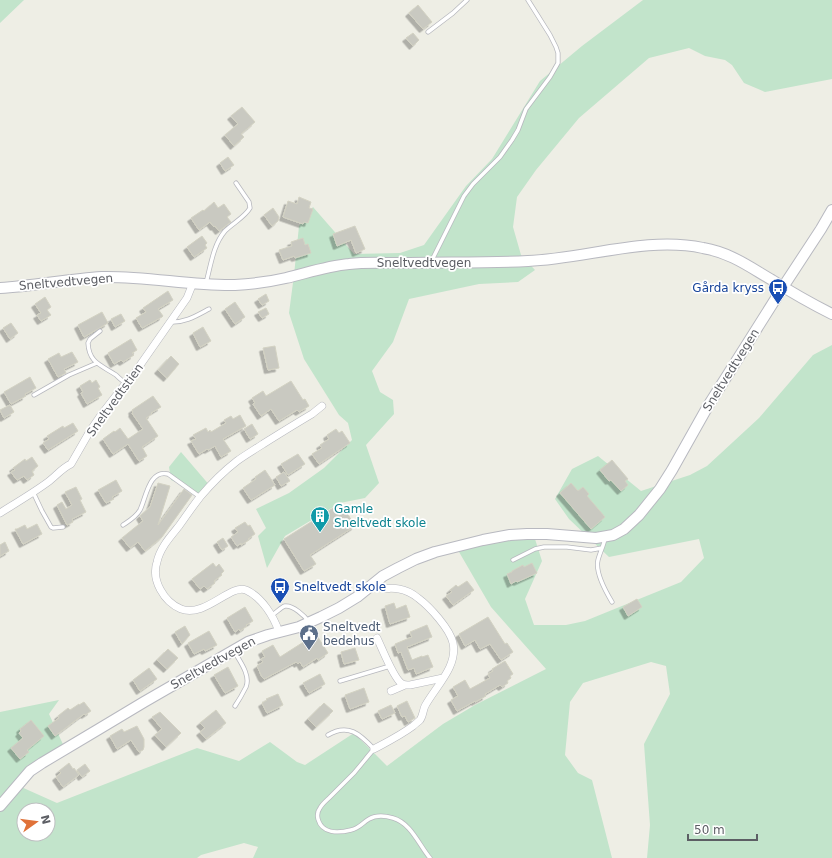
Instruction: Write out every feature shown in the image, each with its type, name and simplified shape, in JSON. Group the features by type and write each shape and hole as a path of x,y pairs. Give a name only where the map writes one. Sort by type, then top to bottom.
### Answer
{"main road":[{"path":"832,210 783,287 832,314"},
{"name":"Sneltvedtvegen","path":"0,288 76,279 103,278 144,279 206,284 235,284 263,282 324,268 351,264 431,262 491,263 532,261 642,246 680,245 702,247 724,253 744,263 783,287 708,406 660,489 645,508 624,529 613,535 589,539 547,534 510,535 435,552 416,559 383,576 357,597 310,623 256,639 234,650 42,763 30,771 0,806"}],"street":[{"name":"Sneltvedtstien","path":"0,513 33,492 66,466 71,464 94,425 129,381 187,298 193,283"},
{"path":"279,632 272,615 266,608 256,597 241,589 232,592 202,608 190,610 182,609 172,603 164,595 158,585 155,574 156,562 171,536 200,497 226,471 238,460 312,414 322,406"},
{"path":"373,584 383,589 399,589 408,592 417,598 443,623 452,639 454,648 453,659 448,670 425,707 420,720 403,734 374,749"},
{"path":"377,638 390,666 400,682 405,685"},
{"path":"391,691 405,685 443,678"}],"lane":[{"path":"428,32 467,0"},
{"path":"431,262 464,196 500,157 518,130 526,109 550,77 558,63 558,53 556,47 528,0"},
{"path":"206,284 213,253 218,242 224,232 247,213 250,208 249,202 236,183"},
{"path":"170,322 189,320 209,309"},
{"path":"100,331 90,339 88,343 92,357 97,363 126,383"},
{"path":"34,395 68,375 97,363"},
{"path":"124,526 140,511 151,483 159,474 168,474 200,497"},
{"path":"33,492 51,527 63,527"},
{"path":"605,537 605,541 597,562 601,580 612,602"},
{"path":"513,560 535,549 544,547 567,547 591,550 602,548"},
{"path":"272,615 287,606 294,608 310,623"},
{"path":"234,650 248,681 235,706"},
{"path":"340,681 390,666"},
{"path":"328,735 332,732 340,730 352,732 362,737 374,749 320,807 317,816 321,826 328,831 341,832 357,829 368,820 376,817 384,816 394,818 409,829 430,858"}],"green space":[{"path":"0,0 24,0 0,23"},
{"path":"643,0 832,0 832,79 765,92 744,83 732,65 725,60 705,56 689,48 649,58 579,118 536,170 517,197 513,227 521,255 535,270 518,282 479,284 409,299 393,342 372,371 380,392 393,400 394,414 366,445 379,483 365,498 340,503 285,536 267,568 258,536 266,528 256,509 289,493 324,468 352,440 348,423 339,415 304,359 289,313 299,226 313,207 354,254 400,253 424,245 466,186 492,159 540,81 582,46"},
{"path":"832,345 832,858 647,858 650,825 644,744 670,694 666,666 651,662 583,683 570,702 565,755 578,773 592,780 612,858 253,858 258,847 244,843 201,855 197,858 0,858 0,712 59,700 49,714 67,753 36,769 19,786 55,802 16,802 16,842 56,842 56,803 197,748 239,761 270,742 297,762 305,765 354,733 387,766 443,724 475,705 546,669 491,607 455,545 517,536 535,539 542,561 525,599 534,625 566,625 585,621 681,582 704,558 699,539 609,557 569,519 555,499 572,469 598,456 641,491 690,475 707,466 759,418 813,355"},
{"path":"181,452 211,487 201,499 181,484 171,480 169,467"}],"building":[{"path":"418,5 432,22 423,29 409,13"},
{"path":"413,33 419,40 413,46 406,38"},
{"path":"242,107 255,122 241,134 244,137 234,146 225,135 238,124 231,116"},
{"path":"228,157 234,165 225,171 220,163"},
{"path":"299,197 311,202 309,208 313,209 308,223 304,222 303,224 283,217 288,201 297,204"},
{"path":"214,202 218,208 224,204 231,214 227,217 231,222 219,231 210,222 199,230 191,218 203,210 204,211"},
{"path":"273,208 279,217 278,221 272,226 264,215"},
{"path":"355,226 365,249 356,253 351,240 337,246 333,234"},
{"path":"202,236 207,243 205,245 207,248 194,257 187,247"},
{"path":"303,238 305,245 308,244 311,253 295,258 294,256 283,260 279,250 292,246 291,242"},
{"path":"168,291 173,300 158,309 163,316 142,328 136,318 146,312 143,308"},
{"path":"266,294 269,301 262,305 258,299"},
{"path":"45,297 51,307 47,310 51,315 41,321 37,315 41,313 35,304"},
{"path":"235,302 245,317 235,324 225,309"},
{"path":"266,308 269,314 262,318 258,312"},
{"path":"102,312 108,323 84,337 78,325"},
{"path":"121,314 125,321 115,327 111,319"},
{"path":"11,323 18,333 10,339 3,328"},
{"path":"203,327 211,341 200,347 193,333"},
{"path":"131,339 137,350 132,353 134,355 123,362 121,360 114,364 108,353"},
{"path":"275,346 279,368 268,370 263,348"},
{"path":"72,352 78,362 64,369 66,373 58,377 48,359 59,353 61,357"},
{"path":"171,356 179,364 167,378 158,370"},
{"path":"30,377 36,388 25,394 26,396 11,404 4,392"},
{"path":"90,380 92,383 96,380 102,395 87,404 81,393 83,392 80,386"},
{"path":"291,381 303,400 305,399 309,406 299,412 297,410 279,421 271,409 261,416 253,404 255,403 252,398 263,391 266,396"},
{"path":"153,396 161,407 146,418 158,436 142,447 147,456 139,461 128,444 113,454 103,439 120,428 128,439 143,429 132,413 132,410"},
{"path":"10,405 14,412 4,418 0,410"},
{"path":"240,415 246,426 223,439 231,451 221,457 215,446 199,454 191,441 196,439 193,435 206,428 208,432 210,430 211,432 226,423 224,420 231,416 233,419"},
{"path":"73,423 78,431 48,450 43,443 49,439 47,436 63,426 64,428"},
{"path":"252,424 258,434 250,439 244,429"},
{"path":"336,429 339,433 342,431 350,443 319,464 312,454 322,448 320,445 329,439 327,435"},
{"path":"298,454 305,464 288,475 281,464"},
{"path":"32,457 38,466 32,471 34,475 27,480 24,476 17,480 11,472 15,470 13,468 25,459 26,461"},
{"path":"612,460 628,479 625,481 628,485 621,491 611,480 609,481 600,470"},
{"path":"265,470 275,485 251,500 243,488 256,479 255,477"},
{"path":"284,472 290,481 281,486 276,477"},
{"path":"116,480 122,491 112,497 114,499 106,503 98,490"},
{"path":"158,483 170,486 158,525 184,489 192,495 162,537 145,551 138,542 130,548 122,538 143,521 140,516 150,507"},
{"path":"571,483 578,491 583,487 589,494 587,496 605,517 591,529 560,493"},
{"path":"76,487 86,512 72,519 73,522 67,525 57,505 62,502 66,509 72,505 65,492"},
{"name":"Gamle Sneltvedt skole","path":"341,503 355,526 310,555 316,564 304,571 284,539"},
{"path":"245,522 248,526 250,525 255,534 248,539 249,540 237,546 231,537 238,532 235,528"},
{"path":"37,524 42,534 23,544 15,529 25,525 27,529"},
{"path":"223,538 228,546 222,550 217,542"},
{"path":"5,542 9,551 0,556 0,545"},
{"path":"213,563 216,567 219,564 224,571 221,574 222,575 207,589 204,586 200,589 192,579"},
{"path":"532,563 537,573 511,584 507,574 523,565 524,567"},
{"path":"467,581 474,590 453,605 446,596 452,592 450,590 456,585 458,587"},
{"path":"637,599 642,607 628,616 623,607"},
{"path":"394,603 396,609 406,605 410,617 390,624 385,606"},
{"path":"245,607 253,621 240,631 239,629 235,632 227,618"},
{"path":"488,617 505,644 507,643 513,652 501,660 490,644 480,649 475,640 465,646 459,634"},
{"path":"427,625 432,637 407,647 412,660 428,655 433,667 416,674 414,668 408,670 401,652 398,653 395,644 412,637 410,632"},
{"path":"185,626 190,635 182,644 175,632"},
{"path":"209,631 217,645 205,651 204,649 194,654 188,643"},
{"path":"316,634 328,653 318,660 317,658 303,667 300,662 298,664 296,662 264,679 262,677 257,666 263,662 261,659 265,657 262,651 273,645 280,657"},
{"path":"355,648 359,660 344,664 341,652"},
{"path":"168,649 178,658 167,669 157,660"},
{"path":"505,661 513,674 507,681 508,683 502,687 500,685 485,694 486,696 457,711 451,700 458,696 453,687 465,680 470,689 490,678 488,674 493,671 492,669"},
{"path":"228,667 238,686 225,693 214,675"},
{"path":"149,668 157,679 140,691 133,680"},
{"path":"320,674 325,684 309,693 303,683"},
{"path":"364,688 369,702 350,709 345,695"},
{"path":"278,694 283,705 267,713 262,703 267,700 266,699"},
{"path":"407,701 415,718 408,722 405,716 402,717 397,706"},
{"path":"84,702 91,711 85,715 84,714 55,736 48,726 59,718 58,716 68,708 70,710"},
{"path":"324,703 333,711 316,727 308,719"},
{"path":"391,705 395,713 382,719 378,711"},
{"path":"216,710 226,723 206,739 200,732 205,728 200,723"},
{"path":"160,712 181,733 166,747 155,735 162,729 152,717"},
{"path":"31,720 44,736 27,750 29,752 20,759 11,748 23,738 19,733 21,731 20,729"},
{"path":"137,726 144,739 143,750 139,752 131,740 117,749 110,736 122,729 124,732"},
{"path":"69,763 79,775 63,787 56,777 61,773 59,771"},
{"path":"85,764 90,771 82,777 77,770"}],"place":[{"name":"Gårda kryss","path":"778,305"},
{"name":"Gamle Sneltvedt skole","path":"320,533"},
{"name":"Sneltvedt skole","path":"280,604"},
{"name":"Sneltvedt bedehus","path":"309,651"}]}
